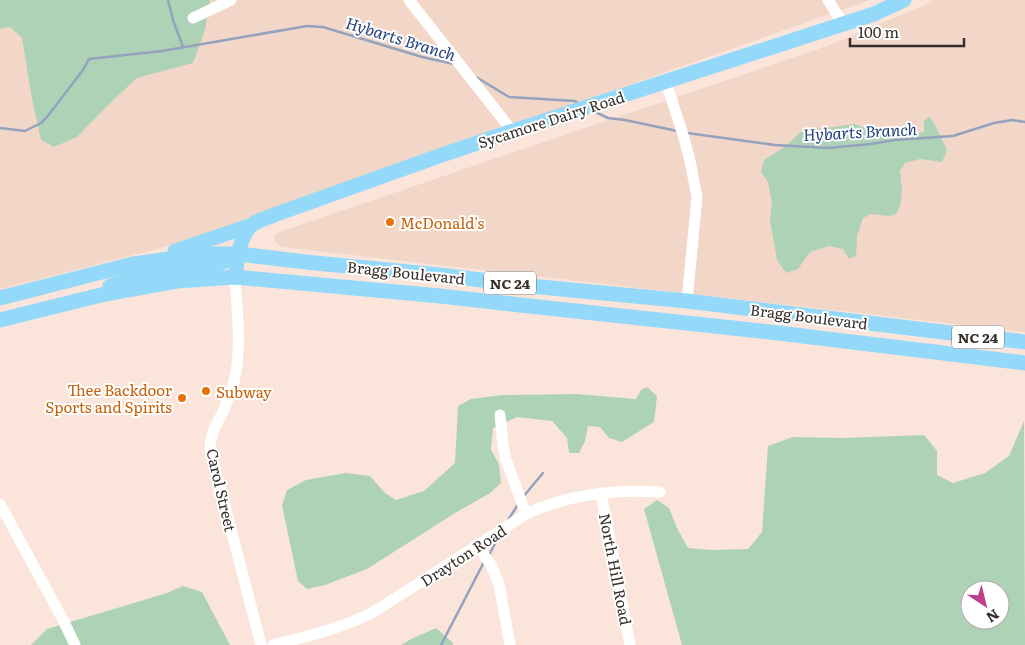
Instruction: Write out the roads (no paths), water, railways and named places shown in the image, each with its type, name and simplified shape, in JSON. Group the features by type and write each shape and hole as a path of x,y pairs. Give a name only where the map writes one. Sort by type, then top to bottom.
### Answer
{"main road":[{"name":"Sycamore Dairy Road","path":"133,264 252,225 274,215 439,156 874,14 904,0"},
{"path":"235,277 241,243 244,235 252,225"},
{"name":"Bragg Boulevard","path":"0,298 133,264 204,254 238,254 688,301 1025,342"},
{"path":"58,306 149,273 177,268 207,266 221,263 238,254"},
{"name":"Bragg Boulevard","path":"0,320 105,294 177,281 235,277 440,296 770,332 1025,363"},
{"path":"506,304 523,297 672,312 688,301"},
{"path":"770,332 778,324 787,323 872,332 888,326"}],"street":[{"path":"193,18 231,0"},
{"path":"409,0 513,132"},
{"path":"828,0 844,24"},
{"path":"666,82 684,138 696,192 688,301"},
{"name":"Carol Street","path":"235,277 237,369 228,399 212,433 210,448 260,645"},
{"path":"500,415 506,460 526,514"},
{"name":"Drayton Road","path":"273,645 329,630 364,618 526,514 541,507 560,500 601,492 660,492"},
{"name":"North Hill Road","path":"601,492 630,645"},
{"path":"0,504 64,620 75,645"},
{"path":"477,545 491,565 499,584 510,645"}],"waterway":[{"path":"168,0 183,47"},
{"name":"Hybarts Branch","path":"0,128 25,131 41,123 83,70 89,59 162,51 307,26 323,27 422,57 454,64"},
{"name":"Hybarts Branch","path":"476,77 509,97 575,101 579,104"},
{"name":"Hybarts Branch","path":"593,111 608,118 677,131"},
{"name":"Hybarts Branch","path":"687,133 775,145 828,148 895,140 953,136 994,123 1012,120 1025,122"},
{"path":"523,497 543,473"},
{"path":"508,520 519,503"},
{"path":"489,555 498,538"},
{"path":"441,645 484,562"}],"place":[{"name":"McDonald's","path":"390,222"},
{"name":"Subway","path":"206,391"},
{"name":"Thee Backdoor Sports and Spirits","path":"182,398"}]}
